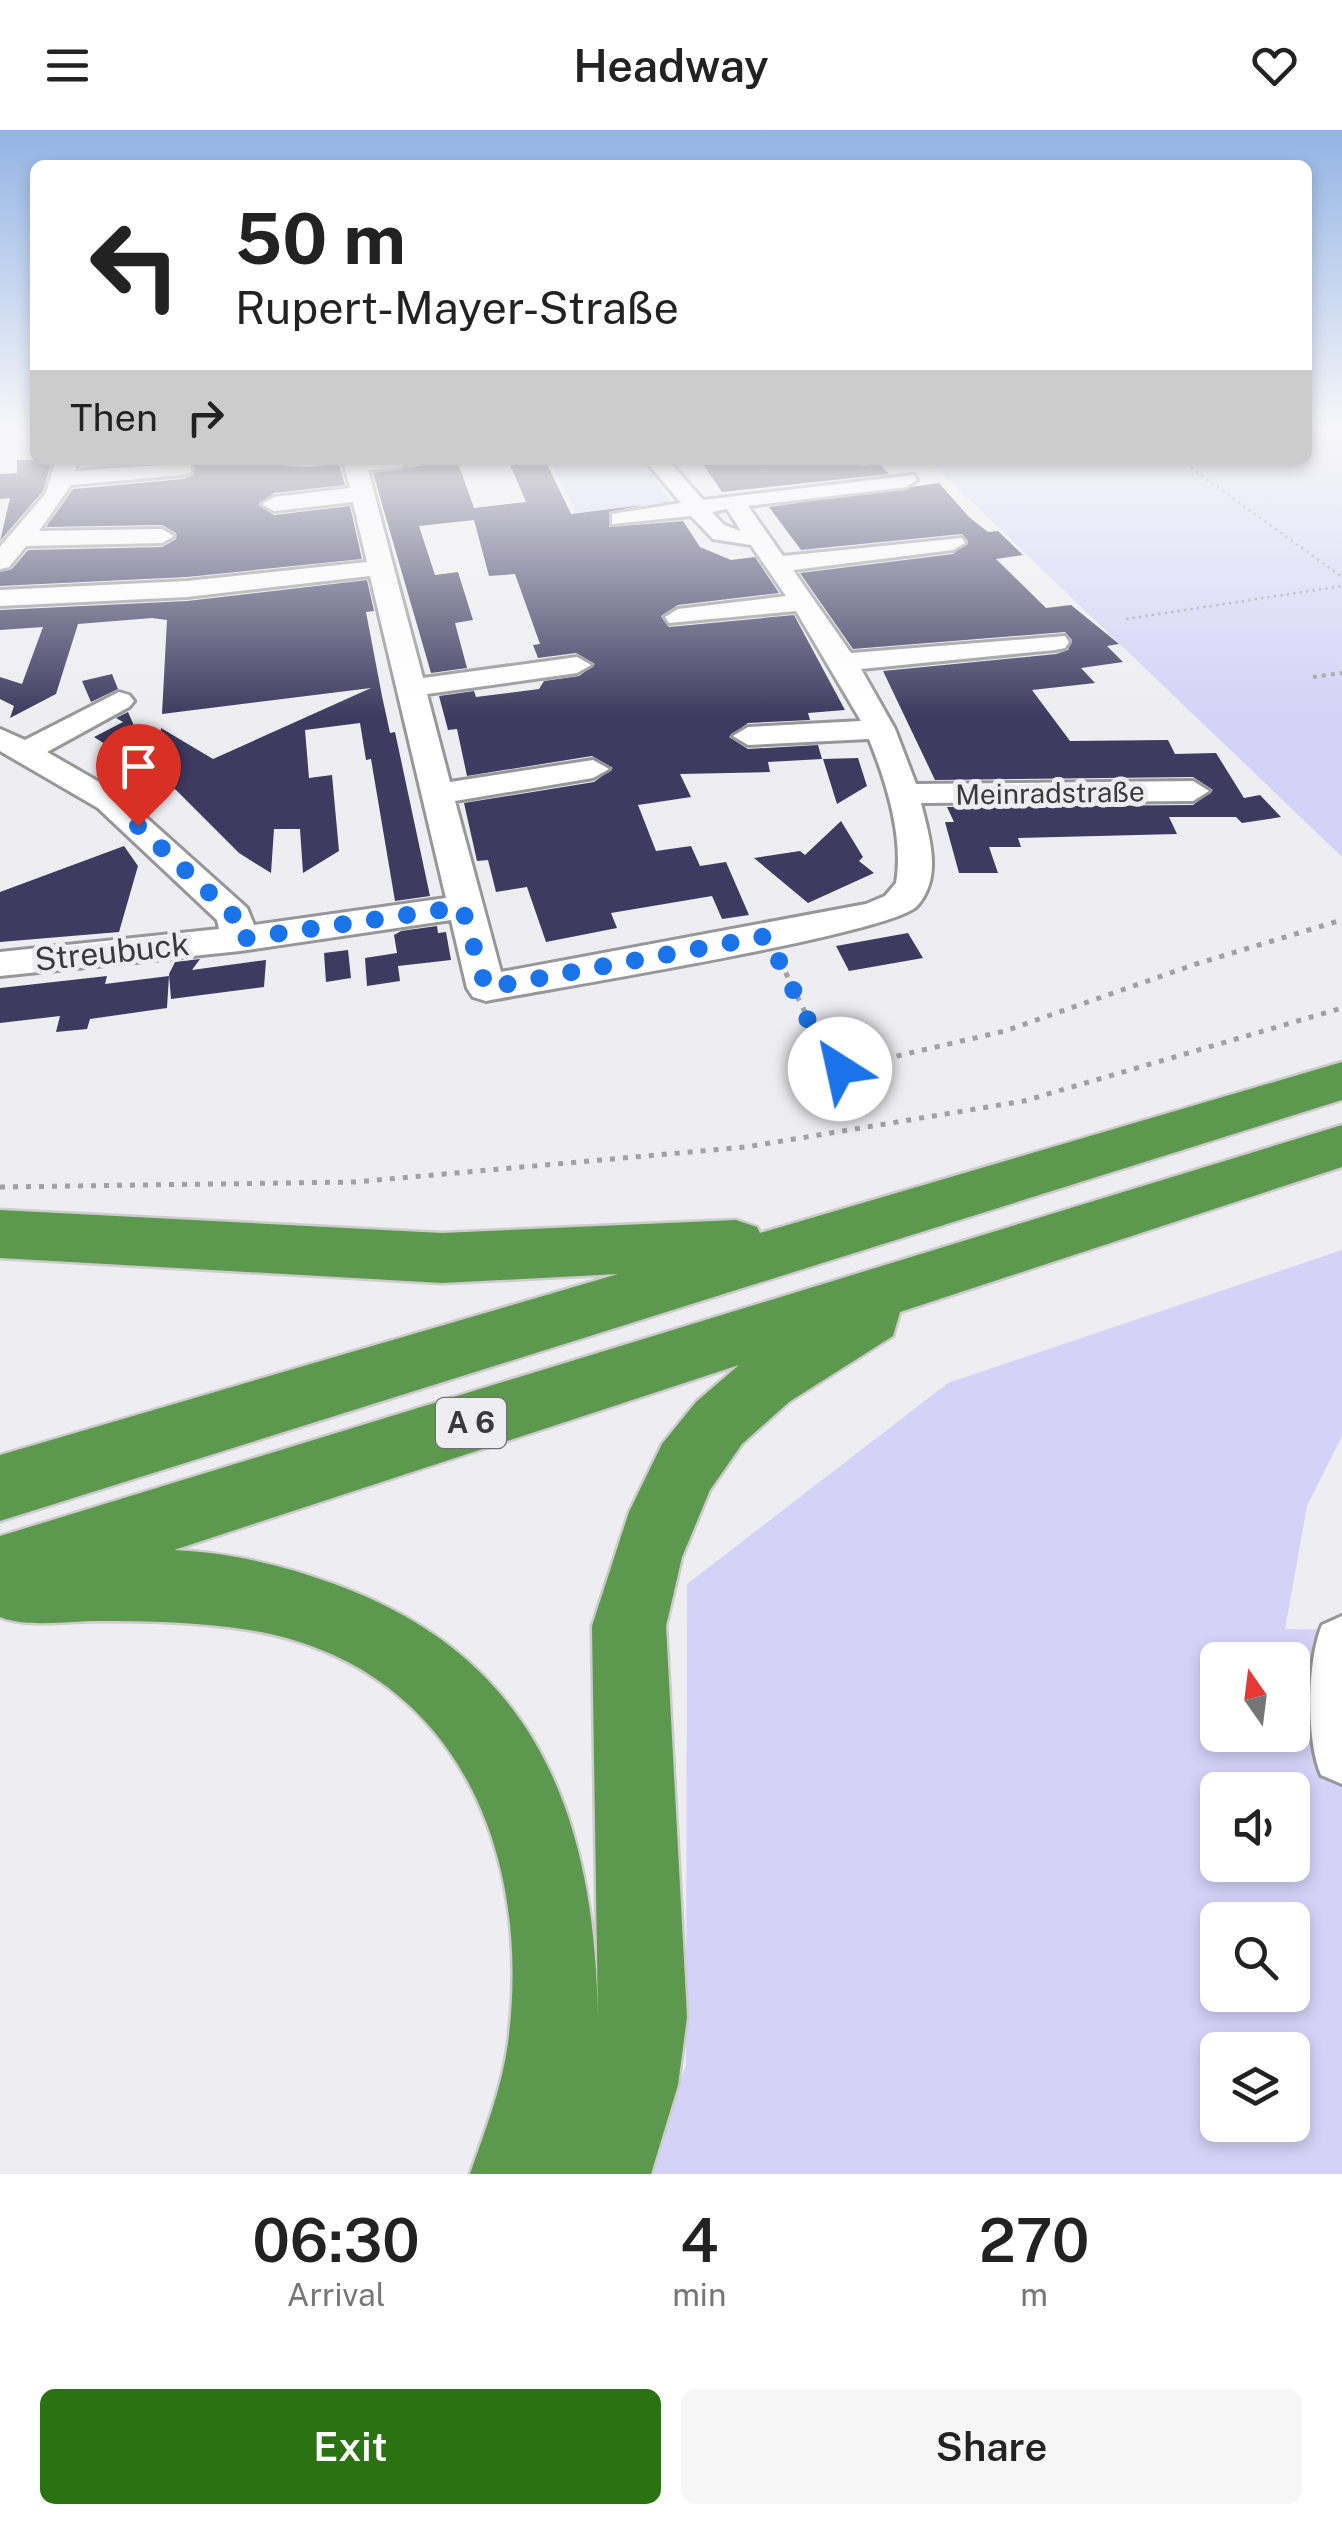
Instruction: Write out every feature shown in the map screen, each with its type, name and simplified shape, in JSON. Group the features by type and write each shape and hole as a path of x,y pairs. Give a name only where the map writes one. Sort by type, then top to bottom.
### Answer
{"highway":[{"name":"A 6","path":"0,1488 1342,1081"},
{"name":"A 6","path":"0,1572 1342,1146"},
{"path":"0,1234 442,1258 814,1241"},
{"path":"604,2174 629,2112 642,2052 644,1992 630,1626 663,1512 686,1468 719,1423 766,1382 942,1273"},
{"path":"0,1584 225,1592 288,1603 352,1628 413,1662 459,1696 493,1742 524,1802 542,1859 553,1933 554,2030 539,2107 517,2174"}],"street":[{"path":"368,525 462,907 486,988 767,936 893,908 910,890 916,862 906,794 880,729 846,662 749,525"},
{"path":"708,525 714,534 731,540 757,538"},
{"path":"837,525 861,554"},
{"path":"0,562 15,541 162,536"},
{"path":"778,564 953,542"},
{"path":"0,598 187,589 378,568"},
{"path":"678,617 806,602"},
{"path":"846,662 1055,642"},
{"path":"409,688 577,665"},
{"path":"14,745 119,701"},
{"path":"748,736 880,729"},
{"path":"14,745 109,801 234,916 240,939"},
{"path":"437,794 593,769"},
{"name":"Meinradstraße","path":"906,794 1193,791"},
{"name":"Streubuck","path":"0,964 240,939 462,907"},
{"path":"1342,1645 1342,1754"}],"path":[{"path":"1271,525 1342,577"},
{"path":"1126,620 1342,586"},
{"path":"1314,678 1342,673"},
{"path":"767,936 822,1049 840,1069 1005,1031 1196,964 1342,920"},
{"path":"0,1187 350,1182 569,1166 829,1135 982,1110 1117,1076 1342,1008"}],"shaded area":[{"path":"996,525 1342,525 1342,857"},
{"path":"1342,1250 1342,1436 1307,1506 1285,1629 1342,1630 1342,2174 637,2174 686,2066 687,1584 948,1383"}],"building":[{"path":"4,525 13,525 0,541"},
{"path":"47,525 140,525 46,527"},
{"path":"163,525 354,525 362,559 187,577 0,586 0,572 12,569 28,550 162,547 176,539 176,533"},
{"path":"388,525 425,525 419,526 435,575 458,572 473,620 455,623 467,668 431,673"},
{"path":"475,525 686,525 700,547 731,560 755,557 779,593 678,605 661,616 669,627 794,615 845,710 808,713 810,720 748,723 729,737 748,749 818,745 822,759 768,762 770,772 680,774 691,797 638,805 656,851 691,846 700,866 726,862 749,915 722,919 712,896 611,913 617,928 546,942 527,887 496,892 488,860 477,861 464,803 594,782 613,768 592,756 467,776 457,729 448,730 439,696 474,691 476,697 539,689 544,681 579,676 595,664 576,653 538,658 533,645 540,644 515,574 489,576"},
{"path":"783,525 980,525 988,532 998,531 1023,555 996,559 1046,608 1071,605 1119,644 1107,646 1123,662 1081,668 1095,683 1032,690 1070,741 1168,740 1175,754 1216,753 1244,798 1260,795 1281,817 1242,823 1236,817 1169,817 1177,834 1018,838 1021,847 989,847 998,873 959,873 945,822 954,822 947,807 1193,805 1213,790 1193,777 935,780 883,671 1056,654 1068,650 1072,640 1065,632 853,649 800,573 953,554 968,541 962,534 801,550"},
{"path":"367,580 374,611 366,612 382,696 390,733 395,732 430,896 395,901 371,759 366,760 360,723 305,730 309,778 332,775 339,851 303,873 300,829 274,829 271,873 239,853 176,790 158,779 161,728 213,759 371,688 162,714 167,620 152,618 78,624 56,694 10,718 14,706 0,699 0,677 22,684 43,627 0,630 0,610 187,601"},
{"path":"112,674 118,689 91,702 82,681"},
{"path":"128,712 157,777 94,737 123,722 116,718"},
{"path":"858,758 867,786 837,804 823,759"},
{"path":"841,821 863,857 859,861 874,873 808,903 754,858 800,851 805,855"},
{"path":"124,846 138,866 119,932 0,942 0,892"},
{"path":"437,926 438,933 446,932 451,960 398,966 400,981 367,986 365,958 397,953 394,935 401,931"},
{"path":"908,933 923,958 849,971 836,946"},
{"path":"348,950 351,978 326,982 324,953"},
{"path":"200,959 192,970 266,960 264,987 171,999 169,974 175,962"},
{"path":"107,976 105,984 169,976 167,1008 90,1019 87,1029 56,1032 60,1016 0,1023 0,988"}],"route":[{"path":"138,826 234,916 240,939 462,907 486,988 767,936 822,1049 840,1069"}]}
